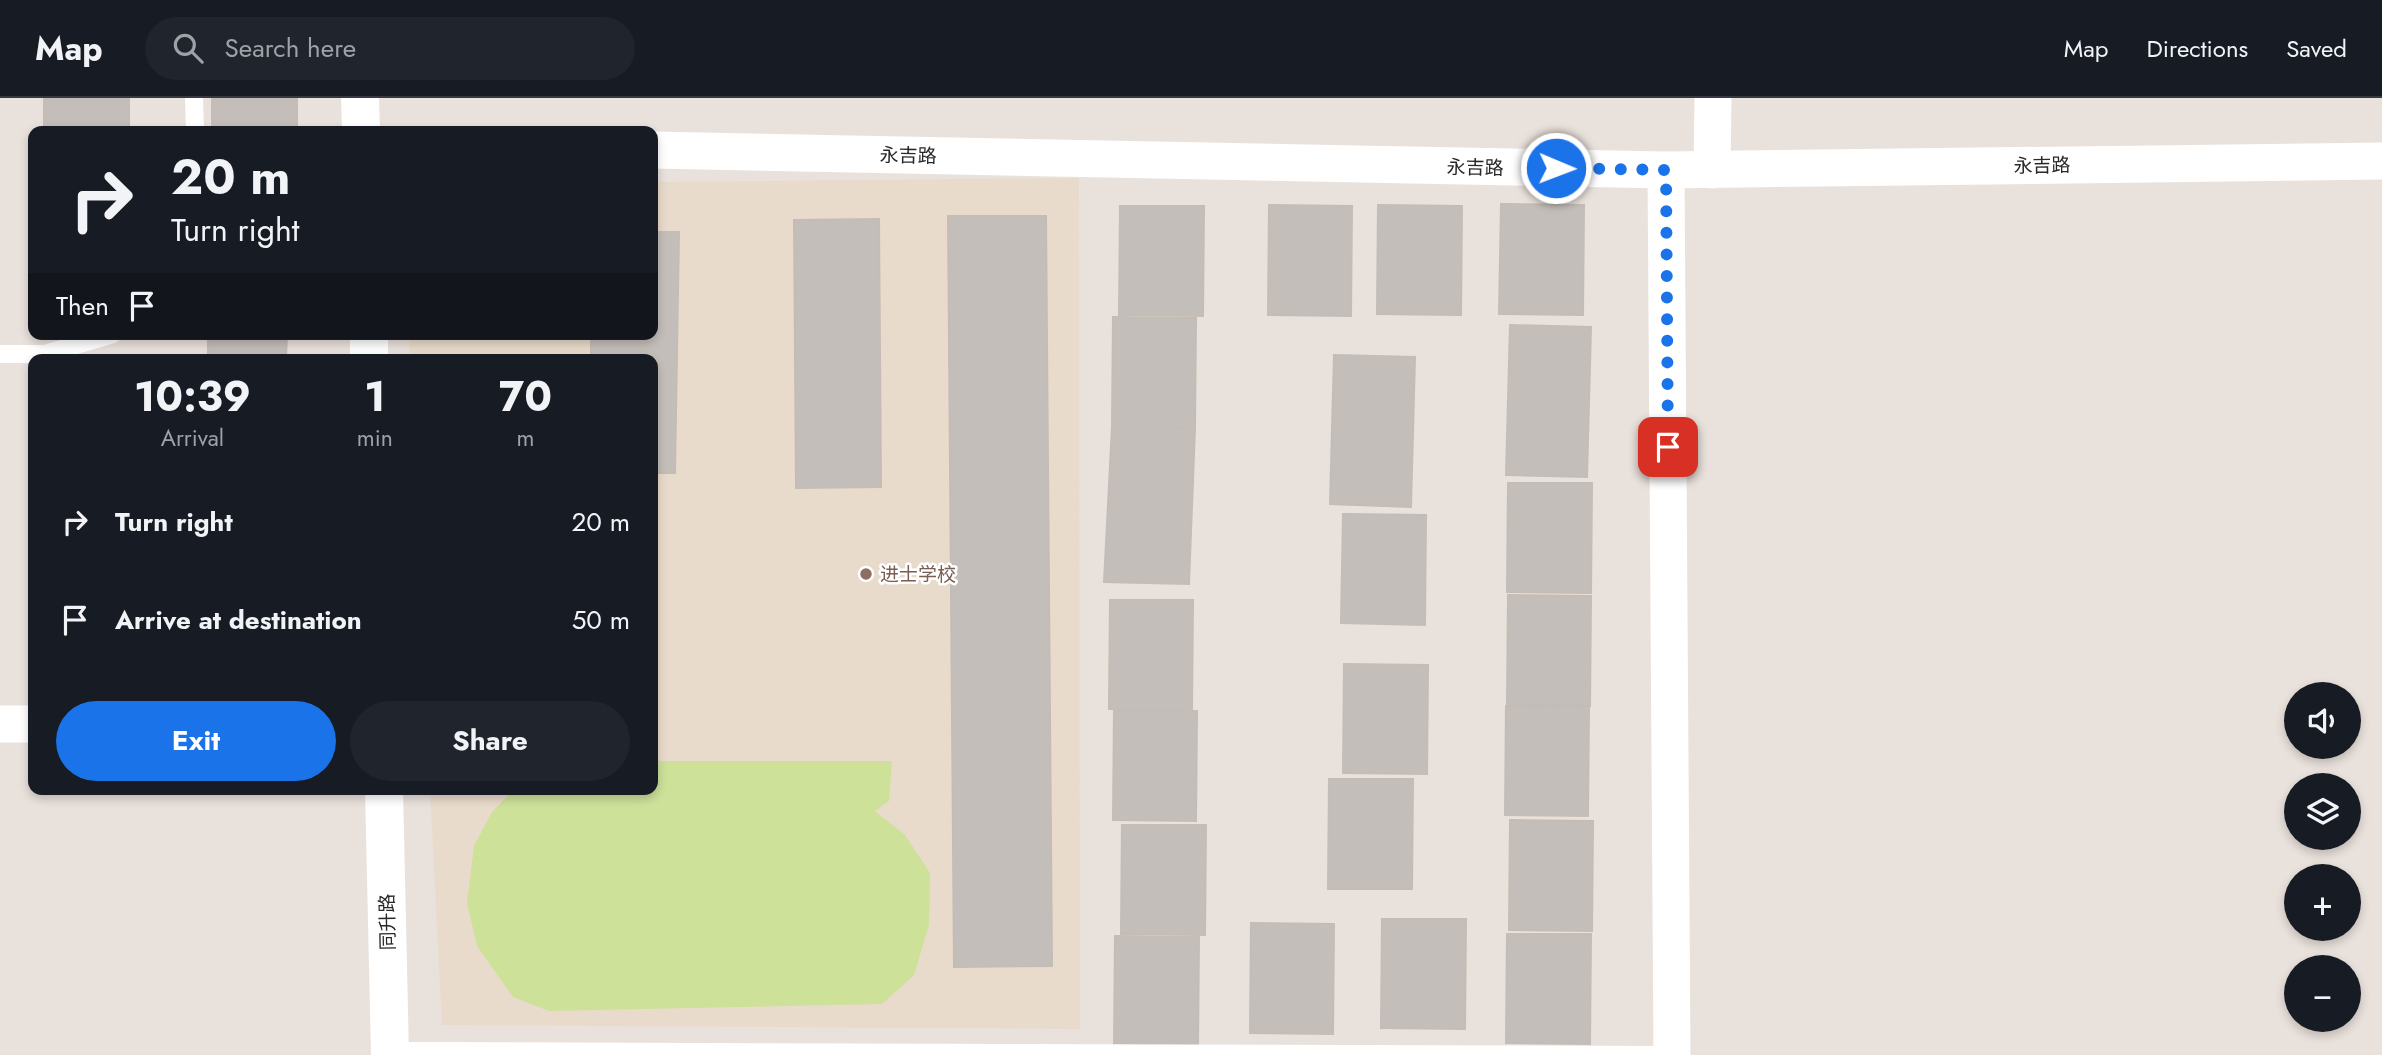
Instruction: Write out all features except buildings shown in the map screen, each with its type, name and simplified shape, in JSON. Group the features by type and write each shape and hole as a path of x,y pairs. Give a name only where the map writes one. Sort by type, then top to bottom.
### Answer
{"street":[{"path":"360,98 361,126"},
{"path":"1712,170 1713,98"},
{"name":"永吉路","path":"658,150 1666,170 2382,161"},
{"path":"1666,170 1672,1055"},
{"path":"0,723 28,724"},
{"name":"同升路","path":"384,795 390,1053"}],"lane":[{"path":"194,98 195,126"},
{"path":"45,354 93,340"},
{"path":"0,354 28,354"},
{"path":"390,1053 1672,1055"}],"shaded area":[{"name":"进士学校","path":"1079,178 1080,1029 442,1025 430,795 658,795 658,354 410,354 409,340 658,340 658,182"}],"green space":[{"path":"658,761 892,761 889,801 875,811 905,835 930,873 929,925 914,975 882,1004 549,1011 513,997 477,946 467,903 474,846 492,812 508,795 658,795"}],"place":[{"name":"进士学校","path":"866,574"}],"route":[{"path":"1556,168 1666,170 1668,447"}]}
